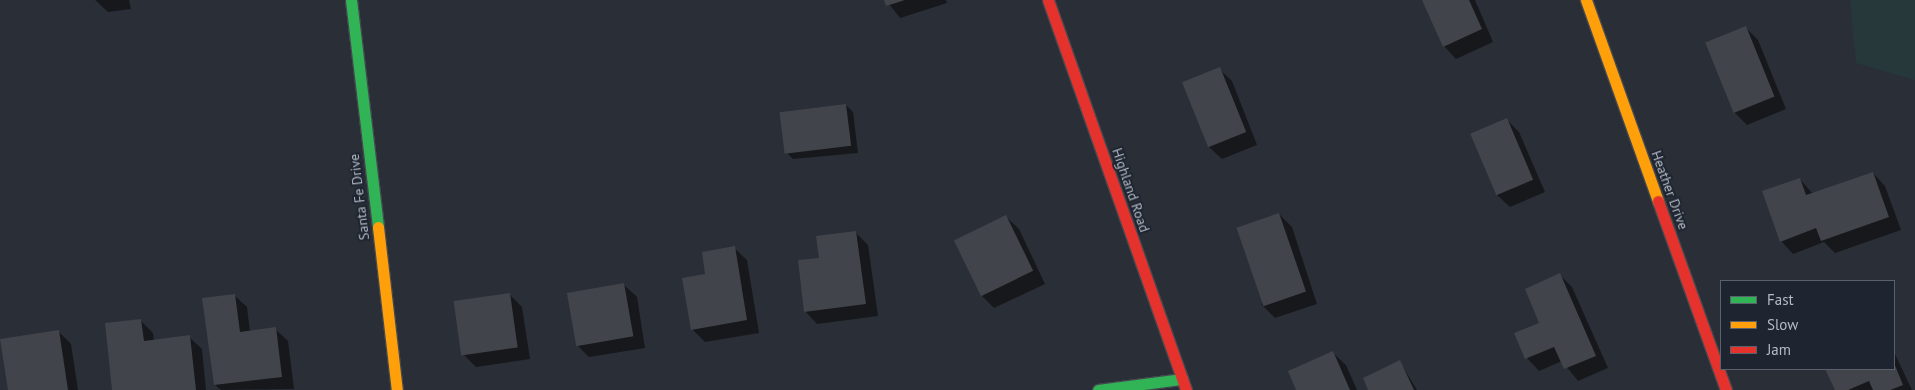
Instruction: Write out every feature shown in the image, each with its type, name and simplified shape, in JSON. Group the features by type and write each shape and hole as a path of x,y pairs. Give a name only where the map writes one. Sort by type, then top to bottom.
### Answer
{"street":[{"name":"Santa Fe Drive","path":"351,0 397,390"},
{"name":"Highland Road","path":"1048,0 1184,385"},
{"name":"Heather Drive","path":"1586,0 1726,390"},
{"path":"1098,390 1184,385"}],"shaded area":[{"path":"1850,0 1915,0 1915,80 1856,63"}],"building":[{"path":"884,0 905,0 886,6"},
{"path":"1422,0 1469,0 1482,29 1443,47"},
{"path":"1746,26 1774,96 1734,113 1705,42"},
{"path":"1220,67 1246,132 1208,147 1182,82"},
{"path":"846,104 851,146 785,154 779,112"},
{"path":"1507,118 1533,180 1496,195 1470,134"},
{"path":"1873,172 1889,217 1821,241 1816,228 1780,242 1762,191 1800,178 1806,195"},
{"path":"1279,213 1306,291 1263,306 1236,228"},
{"path":"1006,215 1033,271 981,296 954,240"},
{"path":"856,231 866,304 804,312 798,260 819,258 816,236"},
{"path":"735,246 747,320 691,330 682,278 705,274 702,252"},
{"path":"1560,273 1596,356 1564,369 1554,347 1525,359 1514,333 1539,323 1525,289"},
{"path":"624,283 633,336 576,346 567,293"},
{"path":"510,293 518,347 461,355 454,301"},
{"path":"235,294 240,332 276,327 282,377 214,385 202,298"},
{"path":"141,319 144,341 190,335 196,390 112,390 105,323"},
{"path":"59,330 68,390 8,390 0,339"},
{"path":"1333,351 1350,390 1296,390 1288,371"},
{"path":"1400,360 1414,390 1368,390 1363,378"},
{"path":"1895,365 1903,385 1890,390 1873,390 1869,381 1848,390 1835,390 1825,370 1895,370"}],"traffic: fast":[{"path":"351,0 378,227"},
{"path":"1098,390 1182,379"}],"traffic: slow":[{"path":"1586,0 1658,201"},
{"path":"378,227 397,390"}],"traffic: jam":[{"path":"1048,0 1186,390"},
{"path":"1658,201 1726,390"}]}
